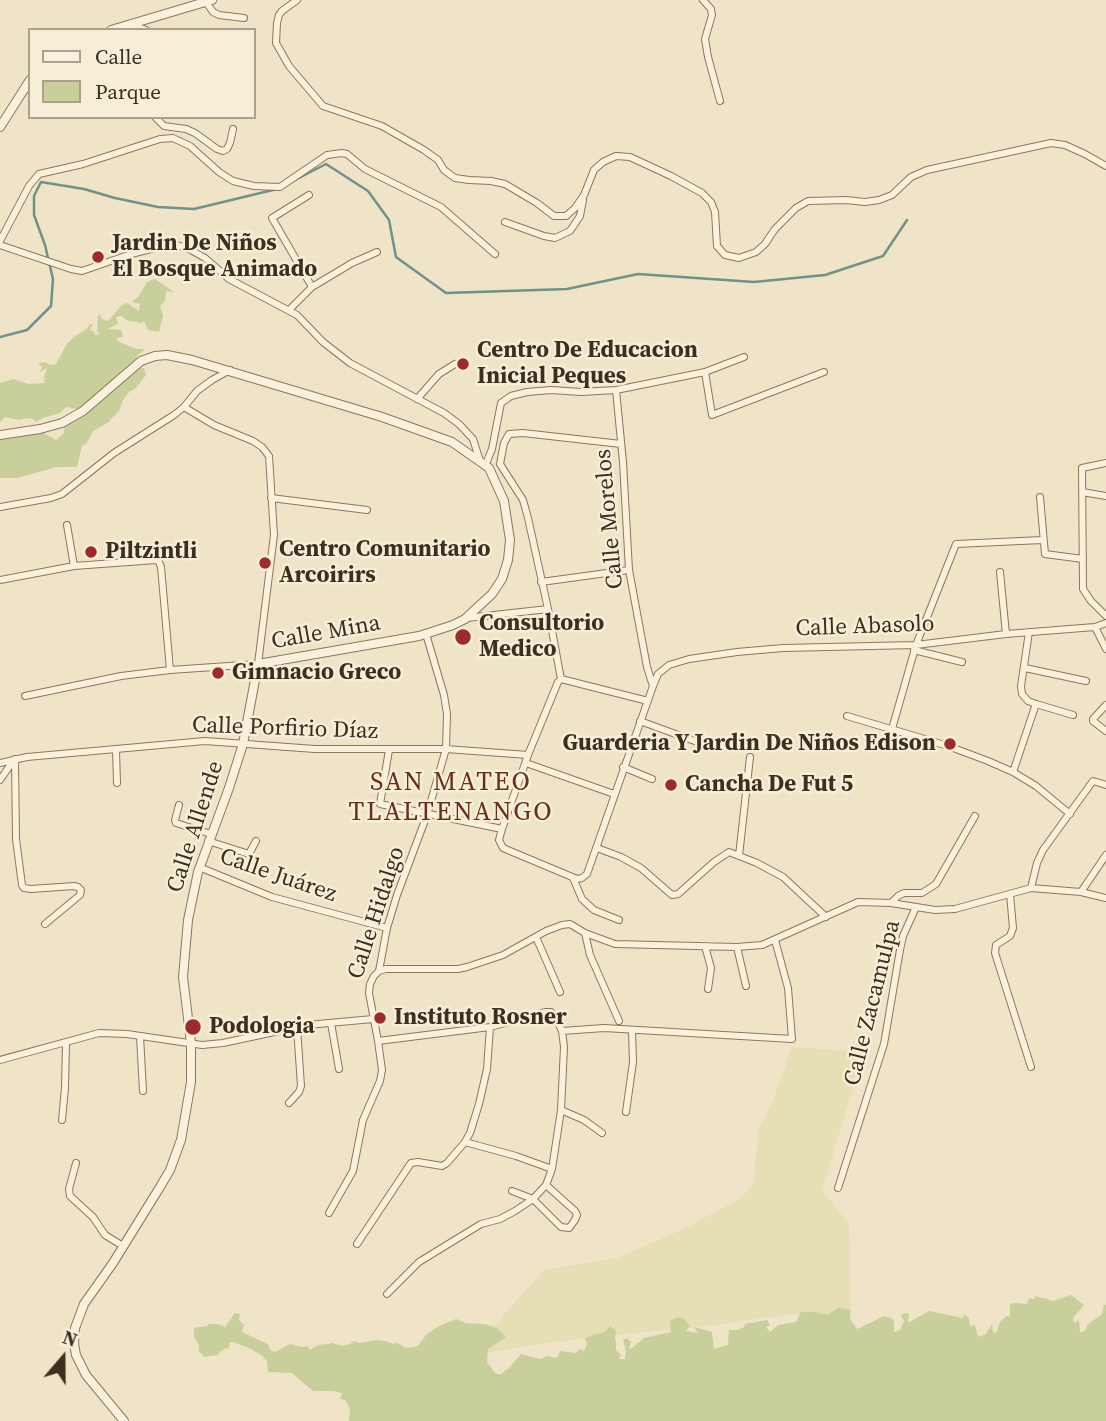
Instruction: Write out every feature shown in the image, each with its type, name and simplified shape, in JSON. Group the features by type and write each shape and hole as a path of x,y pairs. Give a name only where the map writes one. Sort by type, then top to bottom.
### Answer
{"street":[{"path":"297,0 279,15 276,43 289,66 323,106 371,121 424,150 455,178 505,184 554,216 566,216 584,195"},
{"path":"703,0 711,9 712,15 705,39 720,102"},
{"path":"118,28 209,1 213,12 219,15 244,18"},
{"path":"131,24 141,28"},
{"path":"0,127 28,83"},
{"path":"157,119 164,126 195,132 223,151 230,143 233,129"},
{"path":"465,618 492,594 502,579 510,540 504,501 473,439 458,424 444,413 350,363 289,310 229,279 205,258 191,250 177,245 159,247 82,271 0,243 29,186 39,174 108,157 160,139 173,138 190,146 233,181 254,186 280,187 327,155 347,154 365,169 441,207 495,254"},
{"path":"505,222 555,238 570,231 580,216 584,195 594,170 616,156 630,157 702,193 711,202 715,212 718,246 725,255 738,258 755,252 765,244 775,229 796,208 808,201 879,200 892,195 911,177 927,170 1051,143 1065,145 1106,166"},
{"path":"309,195 272,218 312,287"},
{"path":"289,310 312,287 352,263 377,252"},
{"path":"0,435 62,423 83,411 141,361 167,355 230,370 382,417 452,442 485,465 500,464"},
{"path":"485,465 492,449 501,403 506,399 527,392 551,390 616,390 705,372 744,357"},
{"path":"417,399 439,374 455,364"},
{"path":"0,507 62,494 114,453 184,407 197,391 230,370"},
{"path":"705,372 712,415 824,372"},
{"name":"Calle Morelos","path":"616,390 629,570 653,686"},
{"name":"Calle Allende","path":"124,1421 86,1375 76,1355 74,1333 81,1308 160,1187 176,1154 184,1128 191,1082 191,1043 183,977 188,920 199,867 243,744 258,664 274,535 269,456 253,441 214,425 184,407"},
{"path":"619,920 594,910 582,899 575,878 503,848 499,840 527,759 561,679 534,539 523,500 500,464 504,443 509,434 523,433 621,444"},
{"path":"1106,463 1082,468 1083,589 1106,616"},
{"path":"1082,492 1106,496"},
{"path":"1040,497 1045,554 1083,559"},
{"path":"271,498 367,510"},
{"path":"67,525 74,566"},
{"path":"892,729 915,648 956,544 1042,540"},
{"path":"0,580 74,566 152,559 159,562 170,670"},
{"path":"541,583 629,570"},
{"path":"1000,572 1006,634"},
{"name":"Calle Mina","path":"25,696 121,676 258,664 426,634 465,618 548,609"},
{"name":"Calle Abasolo","path":"575,878 582,878 587,874 653,686 658,674 669,665 689,659 783,648 915,648 1006,634 1095,627 1106,623"},
{"path":"1095,627 1106,649"},
{"path":"1029,632 1022,694 1028,701 1073,715"},
{"name":"Calle Hidalgo","path":"329,1213 352,1171 363,1120 380,1082 382,1070 369,993 370,984 379,971 387,928 427,815 446,749 447,714 444,695 426,634"},
{"path":"915,648 962,662"},
{"path":"1025,668 1086,681"},
{"path":"561,679 648,701"},
{"path":"1013,772 1036,704"},
{"path":"1106,705 1093,719 1106,731"},
{"path":"847,716 948,746 1013,772 1036,786 1070,814"},
{"path":"640,721 700,743"},
{"name":"Calle Porfirio Díaz","path":"0,763 15,759 205,741 315,749 446,749 527,759 614,794"},
{"path":"116,750 117,783"},
{"path":"389,750 380,804 502,829"},
{"path":"739,856 750,757"},
{"path":"0,780 15,759"},
{"path":"15,759 16,839 22,885 31,889 74,886 81,890 79,895 45,924"},
{"path":"623,767 652,779"},
{"path":"1031,888 1043,850 1093,781 1106,785"},
{"path":"179,806 176,823 249,854 256,841"},
{"path":"891,903 904,893 922,894 936,884 975,816"},
{"path":"597,848 641,868 672,895 678,894 729,852 758,863 783,877 826,917"},
{"path":"1081,892 1106,855"},
{"name":"Calle Juárez","path":"199,867 272,897 387,928"},
{"path":"379,971 395,968 458,969 503,955 536,937 570,924 585,933 615,944 737,947 762,945 858,902 891,903 934,910 955,909 1031,888 1081,892 1106,898"},
{"path":"1010,894 1013,928 1010,936 996,945 995,953 1031,1067"},
{"name":"Calle Zacamulpa","path":"838,1188 884,1044 903,936 916,907"},
{"path":"585,933 590,955 619,1021"},
{"path":"536,937 560,992"},
{"path":"562,1031 604,1028 792,1039 788,988 775,940"},
{"path":"705,946 711,968 708,989"},
{"path":"737,947 746,986"},
{"path":"378,1041 490,1027 545,1012 554,1015 562,1031 564,1047 561,1110 552,1169 546,1185 533,1199 508,1215 481,1223 419,1262 387,1294"},
{"path":"0,1060 99,1034 114,1033 202,1045 297,1027 373,1019"},
{"path":"331,1023 339,1069"},
{"path":"289,1103 301,1086 297,1027"},
{"path":"357,1244 411,1163 442,1166 465,1142 472,1129 487,1069 490,1027"},
{"path":"626,1112 633,1062 632,1031"},
{"path":"140,1036 143,1091"},
{"path":"62,1120 66,1042"},
{"path":"561,1110 584,1120 603,1133"},
{"path":"465,1142 552,1169"},
{"path":"76,1163 69,1189 70,1196 93,1217 105,1235 123,1246"},
{"path":"512,1191 533,1199 561,1227 569,1228 577,1215 575,1211 546,1185"}],"shaded area":[{"path":"792,1047 863,1052 822,1190 849,1224 851,1320 791,1314 554,1342 472,1355 544,1270 617,1258 681,1230 742,1198 754,1181 758,1132"}],"green space":[{"path":"155,279 174,292 166,291 165,301 160,306 163,316 159,332 148,330 144,321 141,323 126,320 122,316 116,317 118,324 108,329 121,330 123,337 116,338 119,342 145,349 137,356 135,363 124,369 125,375 133,368 144,368 146,375 135,389 130,391 119,411 109,422 93,431 82,446 77,467 57,467 17,478 0,478 0,436 31,426 56,440 64,433 64,424 81,410 66,407 60,413 36,422 33,419 5,417 0,422 0,383 14,379 28,384 45,383 47,368 40,372 42,367 38,363 56,364 66,345 90,324 93,323 90,330 95,335 100,334 97,331 100,314 102,319 108,321 127,303 139,311 140,304 132,302 147,282"},
{"path":"1071,1295 1084,1305 1073,1318 1074,1323 1079,1320 1080,1333 1102,1314 1104,1304 1106,1305 1106,1421 349,1421 350,1408 345,1400 340,1399 342,1393 313,1391 292,1373 268,1372 267,1361 261,1355 233,1342 230,1342 229,1348 217,1355 204,1357 194,1337 194,1328 208,1324 225,1327 235,1313 240,1314 239,1320 244,1325 242,1332 268,1344 270,1350 275,1352 290,1344 308,1346 310,1350 318,1345 333,1343 342,1346 354,1341 359,1343 376,1340 395,1342 406,1348 418,1346 426,1335 437,1327 456,1319 497,1328 506,1337 488,1349 487,1362 495,1373 502,1374 521,1354 540,1359 547,1356 557,1358 560,1351 584,1351 587,1344 585,1339 605,1332 610,1326 616,1330 616,1350 621,1355 619,1359 625,1359 623,1340 627,1338 631,1342 631,1349 644,1338 671,1332 670,1321 678,1317 690,1326 686,1331 698,1333 694,1327 712,1332 714,1349 728,1345 729,1330 738,1330 745,1324 767,1320 770,1325 766,1327 770,1332 778,1325 796,1322 801,1312 829,1314 839,1307 850,1310 850,1319 857,1329 884,1316 894,1321 894,1332 900,1330 904,1321 901,1315 905,1313 909,1314 908,1323 929,1311 963,1318 964,1314 969,1318 970,1326 975,1325 978,1337 986,1334 992,1324 993,1332 996,1333 1000,1322 1006,1316 1010,1317 1010,1304 1027,1304 1029,1298 1034,1299 1036,1296 1053,1301"}],"waterway":[{"path":"295,180 326,164 368,191 389,220 396,257 446,293 567,289 638,274 754,282 825,275 883,256 907,220"},
{"path":"0,337 27,330 51,306 53,279 34,215 34,196 41,182 84,189 158,207 194,209 277,189"}],"place":[{"name":"Jardin De Niños El Bosque Animado","path":"98,257"},
{"name":"Centro De Educacion Inicial Peques","path":"463,364"},
{"name":"Piltzintli","path":"91,552"},
{"name":"Centro Comunitario Arcoirirs","path":"265,563"},
{"name":"Consultorio Medico","path":"463,637"},
{"name":"Gimnacio Greco","path":"218,673"},
{"name":"Guarderia Y Jardin De Niños Edison","path":"950,744"},
{"name":"Cancha De Fut 5","path":"671,785"},
{"name":"Instituto Rosner","path":"380,1018"},
{"name":"Podologia","path":"193,1027"}],"district":[{"name":"SAN MATEO TLALTENANGO","path":"451,798"}]}
